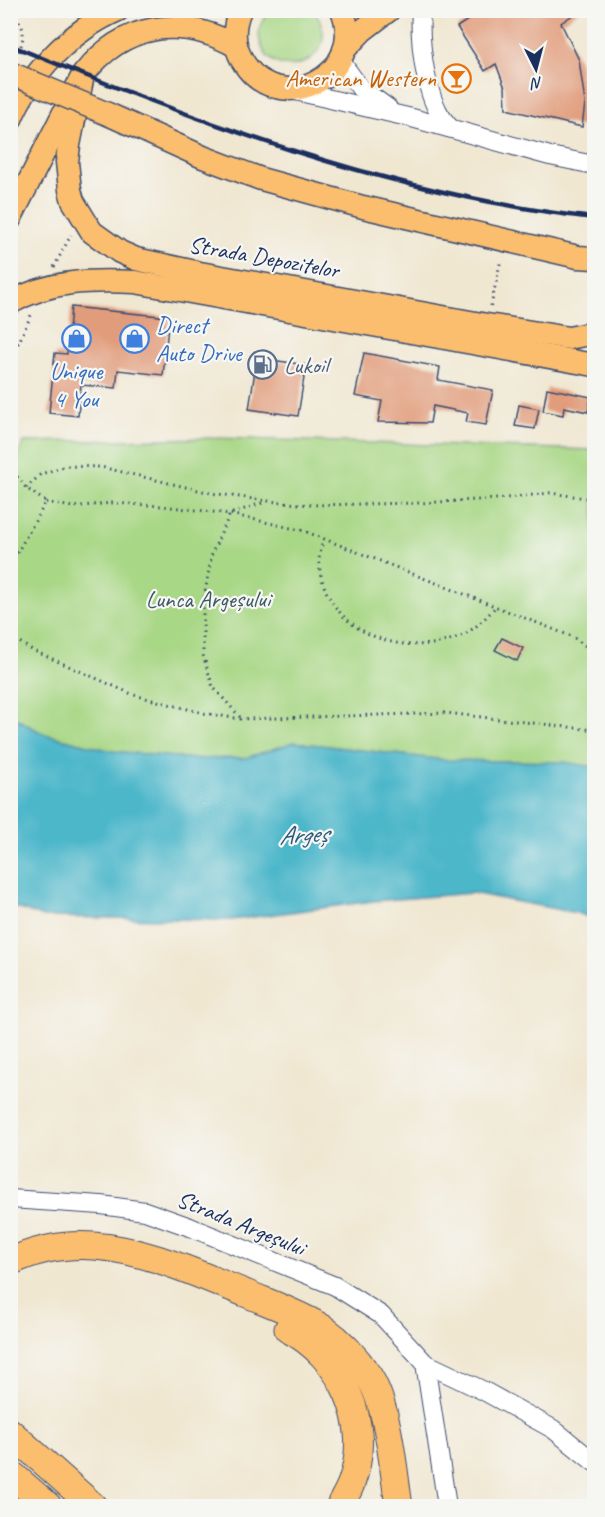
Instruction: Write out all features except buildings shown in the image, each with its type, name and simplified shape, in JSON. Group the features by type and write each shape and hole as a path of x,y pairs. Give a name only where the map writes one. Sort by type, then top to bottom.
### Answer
{"highway":[{"path":"10,1262 31,1253 60,1246 93,1246 133,1252 286,1310 321,1328 349,1350 369,1377 378,1396 390,1446 399,1506"},
{"path":"10,1278 62,1262 87,1261 111,1264 173,1281 276,1323 308,1341 324,1355 340,1378 355,1416 357,1457 352,1481 340,1506"},
{"path":"10,1432 93,1506"},
{"path":"25,1489 48,1506"}],"main road":[{"path":"10,121 24,92 60,48 94,23 118,10"},
{"path":"240,10 235,26 236,46 244,64 258,78 275,87 285,89 307,87 317,83 334,69 342,55 363,30 389,10"},
{"path":"342,10 347,30 342,55"},
{"path":"10,219 83,75 106,51 123,40 144,31 161,28 199,30 220,37 236,46"},
{"path":"14,65 110,115 203,157 261,179 352,204 589,261"},
{"name":"Strada Depozitelor","path":"83,75 67,162 70,190 73,201 92,232 120,252 144,261 200,273 487,325 569,338 594,333"},
{"name":"Strada Depozitelor","path":"10,303 24,295 54,285 97,280 135,282 594,365"}],"street":[{"path":"421,10 422,40 430,88 436,108 450,128"},
{"path":"342,55 360,88 372,98 412,118"},
{"path":"285,89 412,118 550,156 594,165"},
{"name":"Strada Argeșului","path":"10,1200 101,1205 145,1212 190,1227 335,1286 381,1315 424,1362 484,1391 553,1429 594,1462"},
{"path":"424,1362 447,1506"}],"path":[{"path":"10,14 21,22 24,33 14,65"},
{"path":"52,274 74,230"},
{"path":"487,325 505,240"},
{"path":"10,352 19,342 32,313"},
{"path":"26,488 41,474 66,466 101,466 211,493 310,505 497,499 550,493 594,499"},
{"path":"10,467 26,488 46,502 72,507 112,503 162,506 230,514 304,531 573,637 594,652"},
{"path":"241,718 213,687 202,655 203,604 212,553 230,514 268,501"},
{"path":"10,565 46,502"},
{"path":"323,538 319,562 325,586 338,612 361,631 384,641 412,645 445,641 461,635 482,622 496,606"},
{"path":"10,636 32,650 134,695 204,713 241,718 446,713 594,730"}],"green space":[{"path":"269,11 314,11 322,28 322,42 315,54 305,62 292,65 278,64 267,56 259,33 262,21"},
{"name":"Lunca Argeșului","path":"215,438 594,450 594,767 563,762 445,760 294,742 246,758 195,759 112,751 44,734 11,716 10,467 12,468 24,442"}],"water":[{"name":"Argeș","path":"11,716 44,734 112,751 195,759 246,758 294,742 445,760 563,762 594,767 594,919 577,913 472,893 373,901 231,920 44,917 11,906"}],"railway":[{"path":"10,45 224,128 296,152 444,192 518,207 594,218"}],"place":[{"name":"American Western","path":"457,78"},
{"name":"Unique 4 You","path":"76,338"},
{"name":"Direct Auto Drive","path":"135,339"},
{"name":"Lukoil","path":"263,365"}]}
